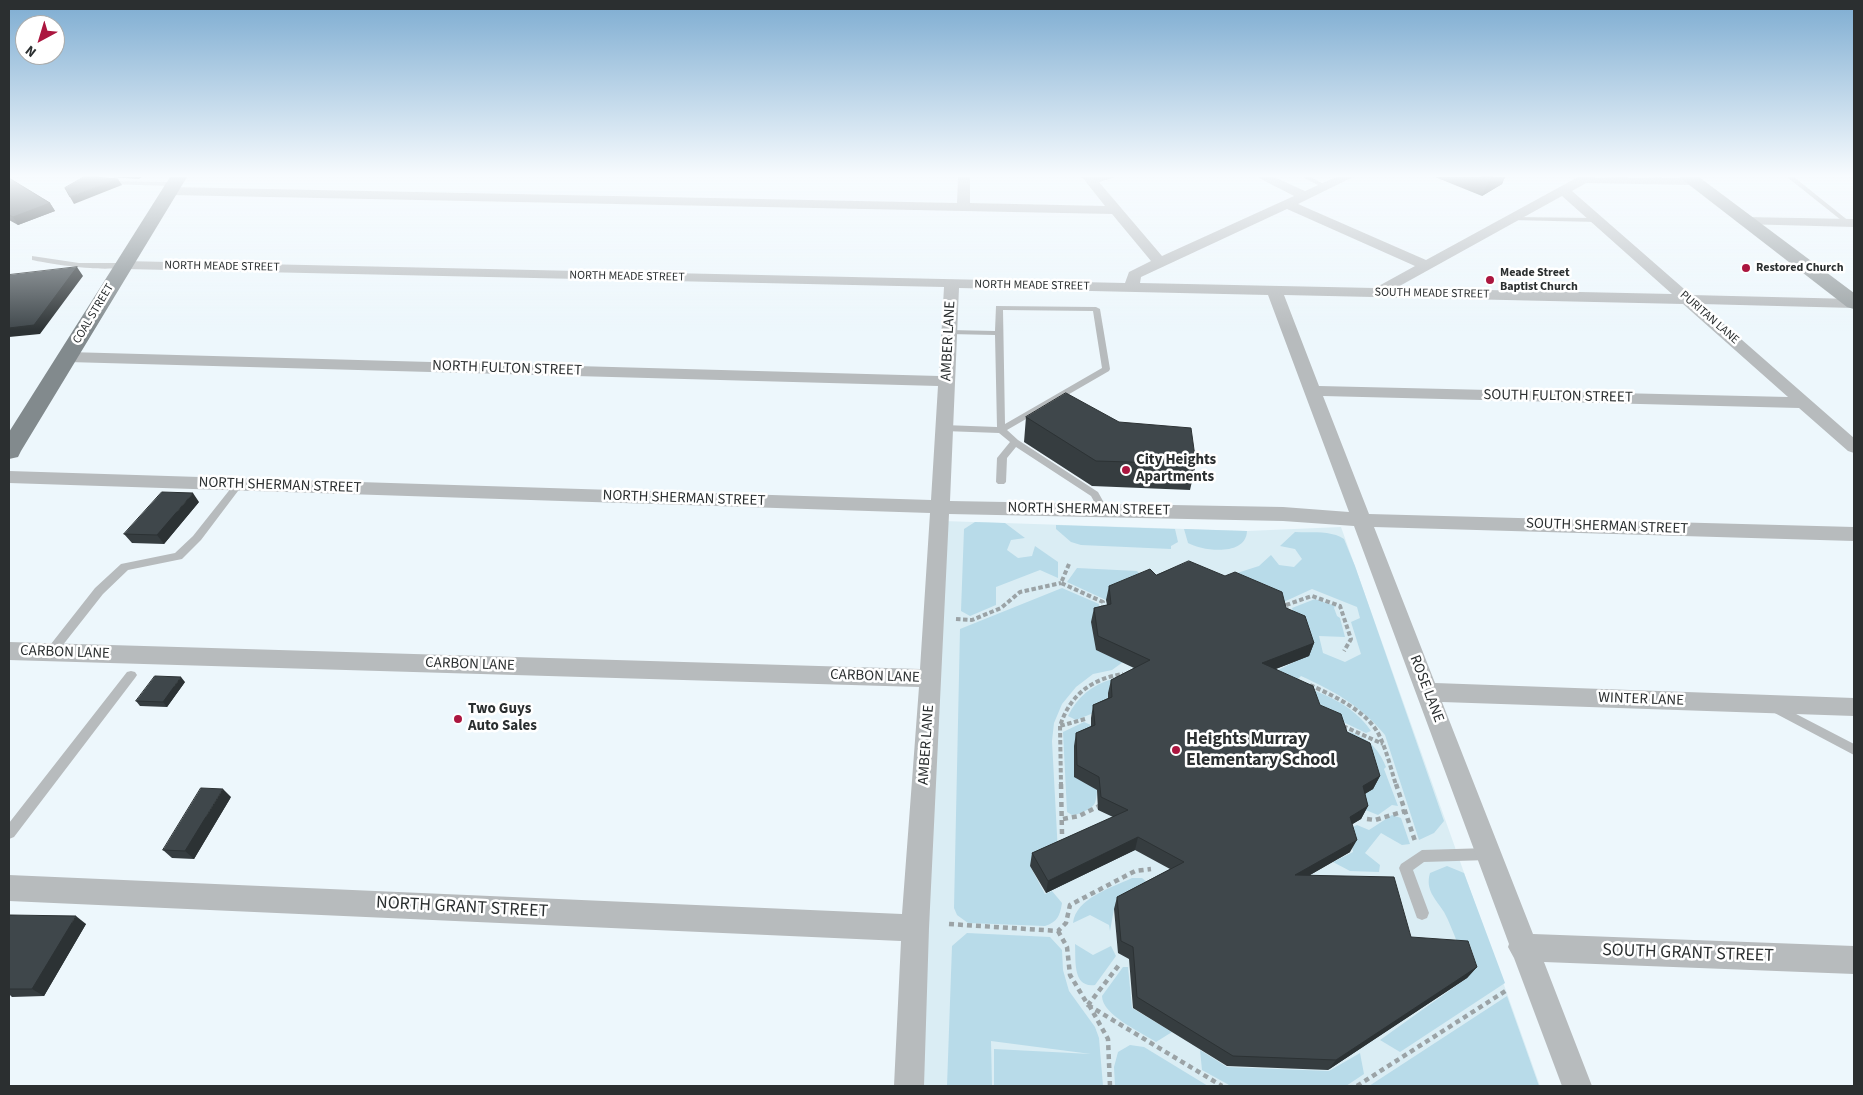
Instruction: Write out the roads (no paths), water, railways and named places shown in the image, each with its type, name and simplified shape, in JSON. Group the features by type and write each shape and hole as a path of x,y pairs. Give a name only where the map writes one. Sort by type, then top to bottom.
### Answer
{"main road":[{"name":"COAL STREET","path":"9,451 147,228"},
{"path":"1754,228 1854,303"}],"street":[{"path":"1130,228 1160,262"},
{"path":"1131,288 1134,275 1234,228"},
{"path":"1340,228 1426,266"},
{"path":"1377,293 1497,228"},
{"name":"PURITAN LANE","path":"1607,228 1854,447"},
{"name":"NORTH MEADE STREET","path":"124,265 1131,288"},
{"name":"AMBER LANE","path":"909,1086 914,928 932,678 952,285"},
{"name":"SOUTH MEADE STREET","path":"1131,288 1854,303"},
{"name":"ROSE LANE","path":"1275,292 1576,1086"},
{"name":"NORTH FULTON STREET","path":"68,357 946,381"},
{"name":"SOUTH FULTON STREET","path":"1312,391 1805,403"},
{"name":"NORTH SHERMAN STREET","path":"9,477 940,506 1283,514 1360,520"},
{"name":"SOUTH SHERMAN STREET","path":"1360,520 1854,534"},
{"name":"CARBON LANE","path":"9,651 932,678"},
{"name":"WINTER LANE","path":"1428,692 1854,707"},
{"name":"NORTH GRANT STREET","path":"9,888 914,928"},
{"name":"SOUTH GRANT STREET","path":"1522,947 1854,960"}],"lane":[{"path":"35,258 79,266 124,265"},
{"path":"944,428 1001,430 1106,369 1096,309 999,308 1001,430 1015,442 1095,494 1103,510"},
{"path":"949,332 999,333"},
{"path":"1001,482 1002,458 1015,442"},
{"path":"51,652 99,591 125,567 178,556 197,538 238,485"},
{"path":"9,833 131,675"},
{"path":"1768,704 1854,750"},
{"path":"1422,913 1406,868 1422,856 1488,854"}],"place":[{"name":"Restored Church","path":"1746,268"},
{"name":"Meade Street Baptist Church","path":"1490,280"},
{"name":"City Heights Apartments","path":"1126,470"},
{"name":"Two Guys Auto Sales","path":"458,719"},
{"name":"Heights Murray Elementary School","path":"1176,750"}]}
